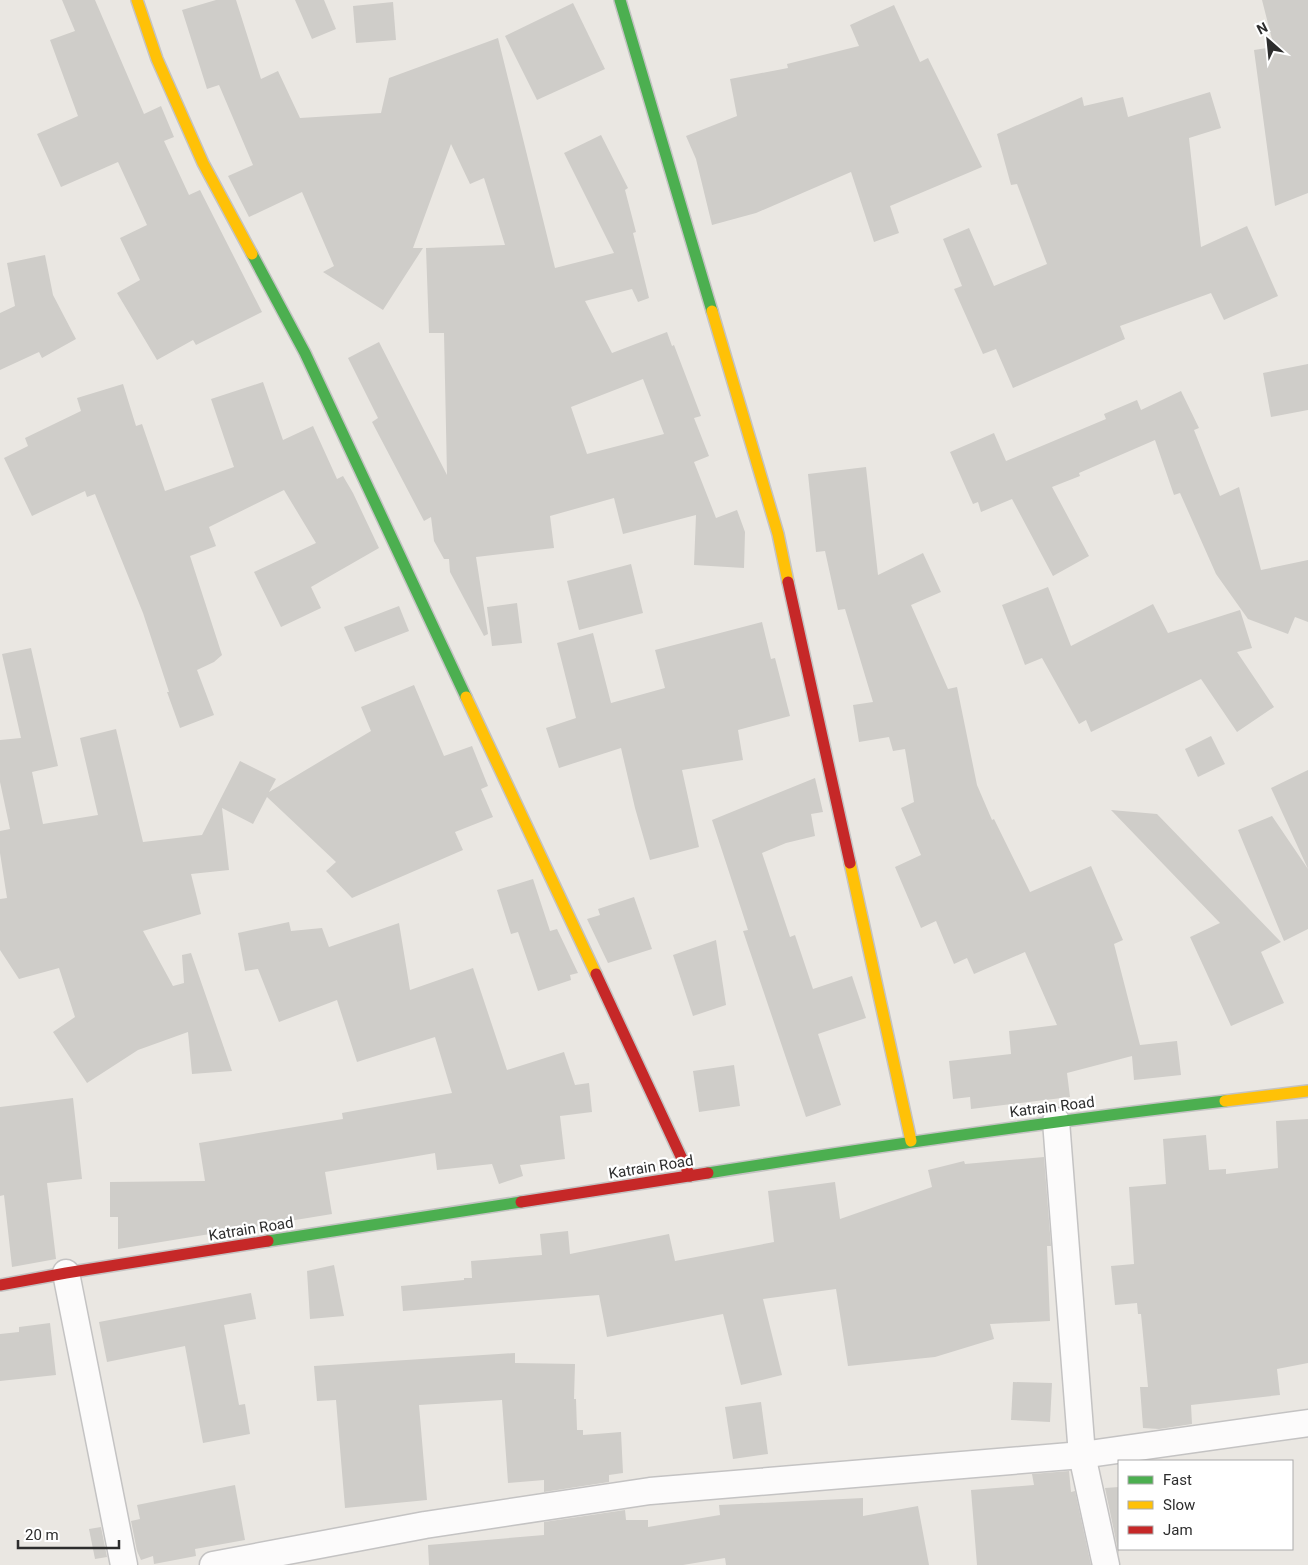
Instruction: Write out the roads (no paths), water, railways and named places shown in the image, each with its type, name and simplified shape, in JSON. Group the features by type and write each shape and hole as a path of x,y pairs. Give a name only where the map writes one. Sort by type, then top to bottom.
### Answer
{"street":[{"path":"138,0 157,59 203,163 305,353 690,1176"},
{"path":"620,0 778,534 911,1141"},
{"name":"Katrain Road","path":"0,1285 66,1273 911,1141 1056,1121 1308,1091"},
{"path":"1056,1121 1082,1456 1106,1565"},
{"path":"66,1273 124,1565"},
{"path":"213,1565 426,1525 650,1491 1082,1456 1308,1424"}]}
